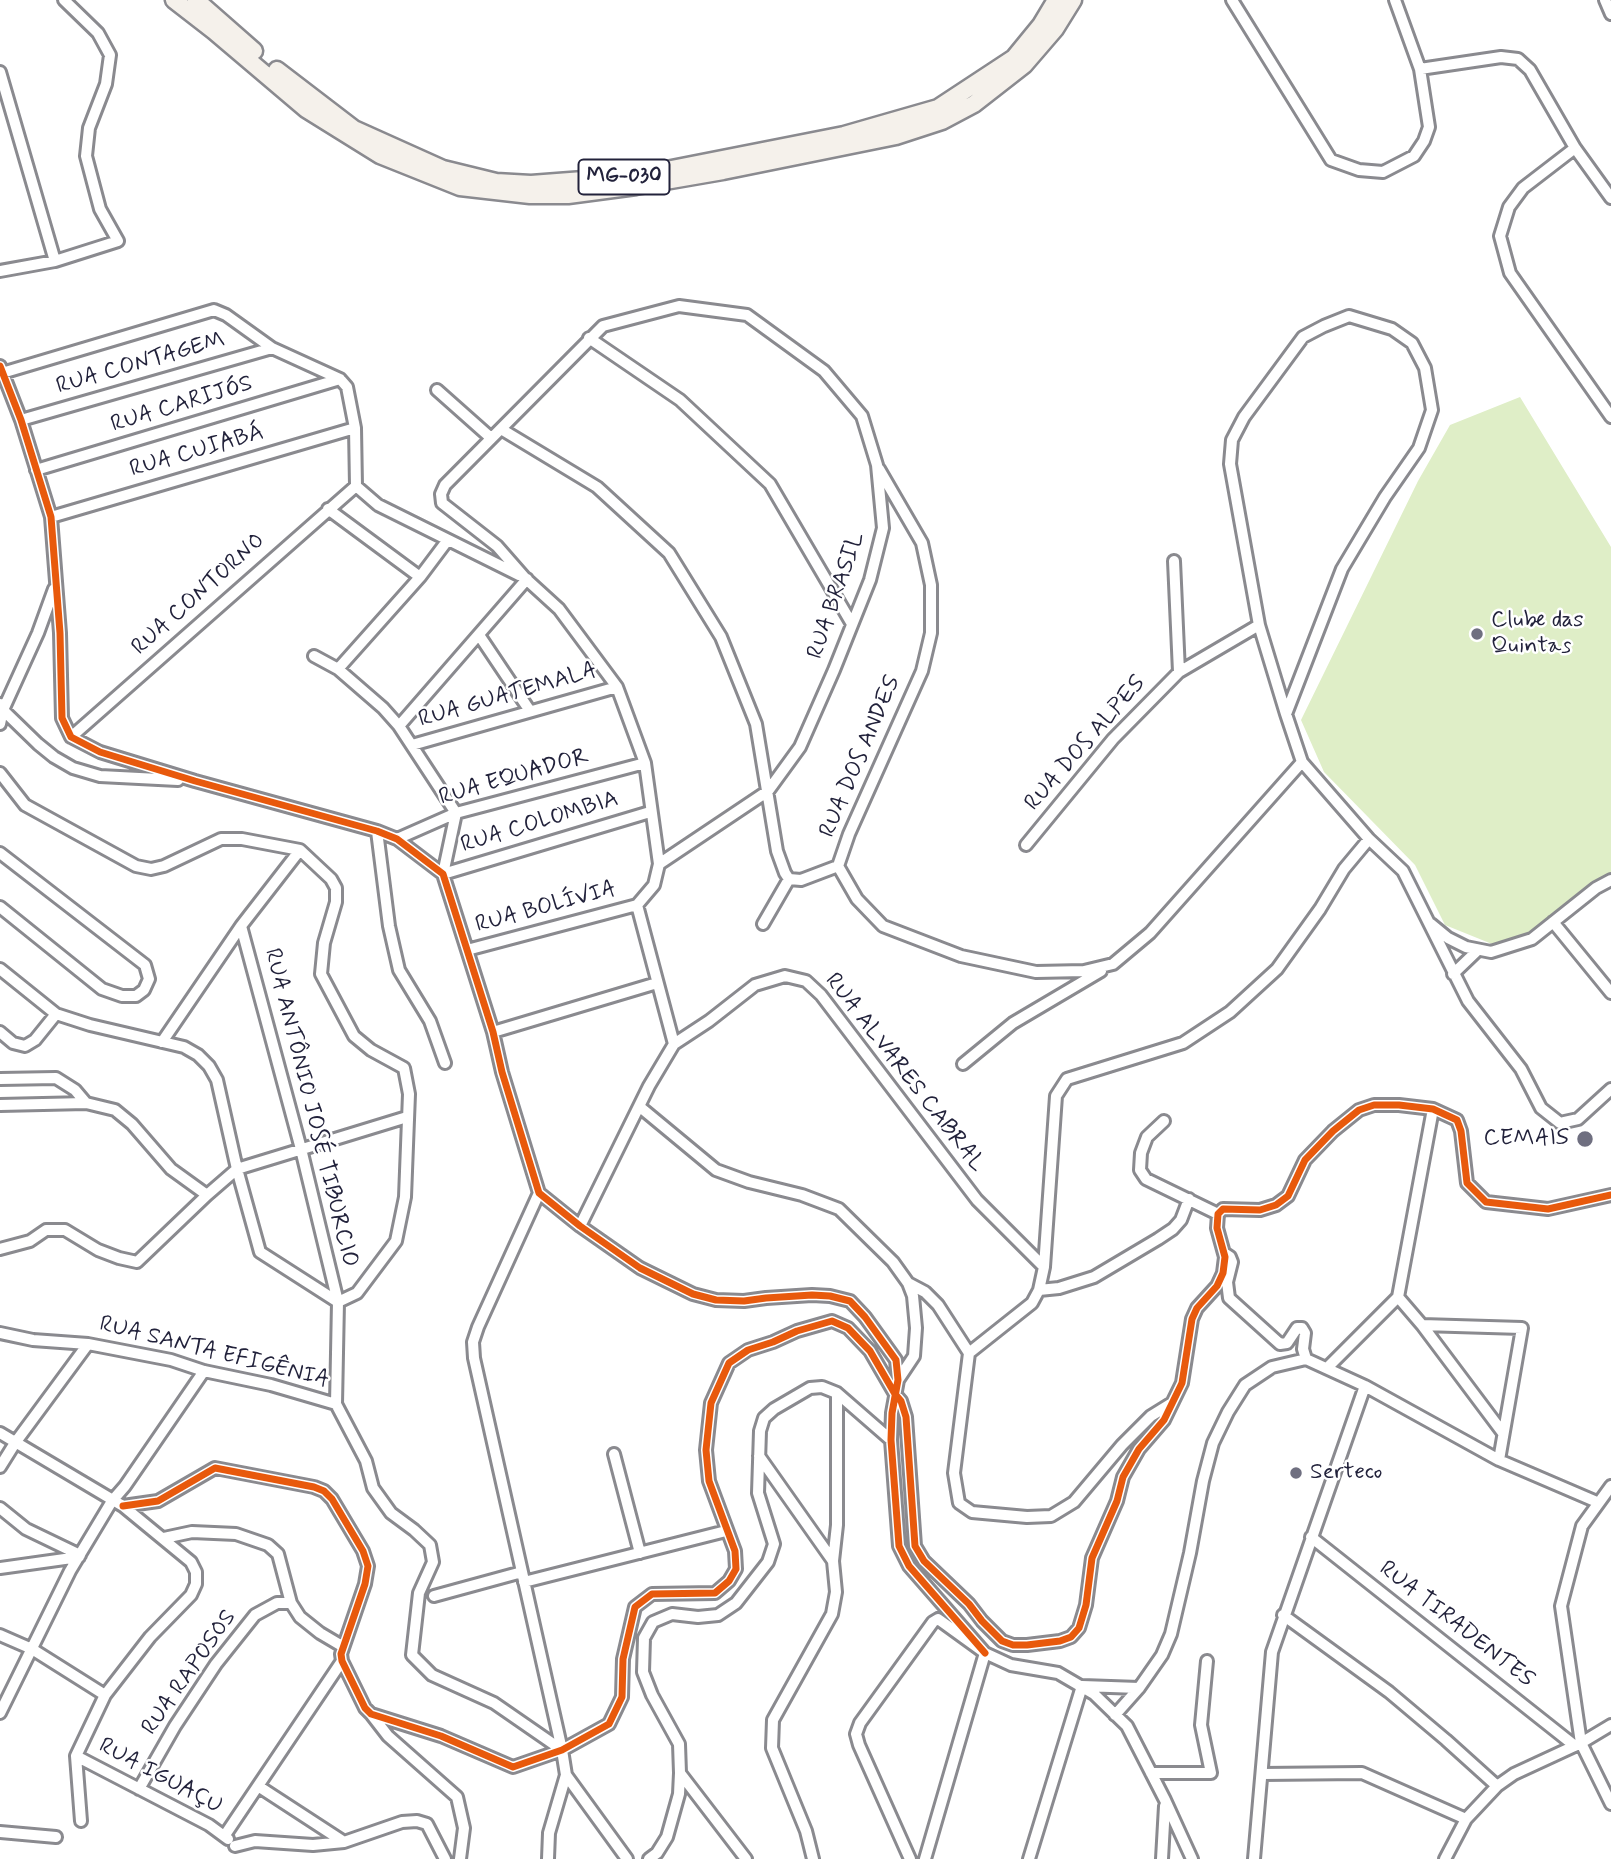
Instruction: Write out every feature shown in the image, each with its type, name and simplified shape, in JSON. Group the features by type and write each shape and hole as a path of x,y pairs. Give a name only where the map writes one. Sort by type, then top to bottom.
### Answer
{"highway":[{"name":"MG-030","path":"174,0 306,109 380,155 460,187 530,195 568,195 609,190 723,171 896,136 942,121 974,104 1024,65 1055,29 1073,0"},
{"name":"MG-030","path":"196,0 288,80 354,129 443,169 496,181 531,184 636,176 844,135 938,108 1014,58 1056,0"}],"street":[{"path":"0,271 55,261 118,241 100,209 86,156 89,128 106,84 110,55 98,33 64,0"},
{"path":"1232,0 1331,160 1359,170 1383,172 1414,156 1429,127 1420,69 1395,0"},
{"path":"1605,0 1611,15"},
{"path":"1420,69 1501,57 1518,59 1530,70 1575,148 1611,198"},
{"path":"0,72 55,261"},
{"path":"1575,148 1523,188 1509,207 1500,236 1510,272 1611,417"},
{"name":"RUA BRASIL","path":"526,579 497,546 442,503 441,495 445,485 603,326 679,306 747,315 824,371 862,416 877,466 883,528 870,580 800,747 768,791 659,864"},
{"name":"RUA CONTAGEM","path":"1,370 214,310 226,315 272,348"},
{"path":"1286,713 1342,569 1385,497 1419,448 1432,410 1425,368 1412,343 1392,329 1349,316 1303,337 1244,417 1232,440 1230,464 1259,625 1286,713 1303,762 1369,839 1403,871 1468,1001 1521,1069 1541,1108 1560,1123 1578,1119 1611,1089"},
{"path":"589,338 680,400 769,484 852,624"},
{"path":"272,348 340,379 347,387 355,428 356,486 378,505 526,579 559,609 617,687 645,763 649,811 659,864 654,886 637,905 674,1044"},
{"name":"RUA CONTAGEM","path":"21,420 272,348"},
{"path":"1,370 21,420 51,517 60,633 62,718 71,737 100,752 377,831 397,839 443,874"},
{"name":"RUA CARIJÓS","path":"36,470 340,379"},
{"path":"437,390 491,438"},
{"name":"RUA CUIABÁ","path":"51,517 355,428"},
{"path":"501,429 597,487 669,553 721,637 757,724 776,851 789,879"},
{"name":"RUA DOS ANDES","path":"877,466 922,543 931,585 931,633 922,671 849,834 838,866 857,899 883,926 961,956 1036,972 1084,971 1113,964 1150,933 1303,762"},
{"name":"RUA CONTORNO","path":"71,737 356,486"},
{"path":"328,509 420,577"},
{"path":"338,670 420,577 447,541"},
{"name":"RUA DOS ALPES","path":"1174,561 1179,672"},
{"path":"400,726 526,579"},
{"path":"0,724 2,707 38,633 57,583"},
{"name":"RUA DOS ALPES","path":"1026,845 1113,739 1179,672 1259,625"},
{"path":"38,633 60,633"},
{"path":"479,635 530,711"},
{"path":"314,656 338,670 400,726 456,813 443,874 493,1032 502,1072 539,1193 640,1268 693,1294 716,1300 744,1301 812,1295 850,1301 896,1360 898,1380 891,1440 899,1546 909,1566 985,1653"},
{"name":"RUA GUATEMALA","path":"412,745 617,687"},
{"path":"2,707 46,751 74,768 100,776 195,781"},
{"name":"RUA EQUADOR","path":"397,839 456,813 645,763"},
{"path":"0,773 25,805 136,866 150,869 164,866 221,839 242,839 300,850 331,879 336,888 336,902 324,943 321,974 354,1036 371,1050 404,1068 409,1094 405,1197 396,1241 357,1293 338,1301 260,1252 237,1169 218,1080 198,1055 184,1047 90,1025 56,1014 0,968"},
{"name":"RUA COLOMBIA","path":"443,874 649,811"},
{"path":"377,831 389,926 398,970 430,1021 445,1063"},
{"path":"969,1353 1032,1303 1039,1290 1044,1267 1056,1096 1067,1079 1183,1043 1230,1012 1278,969 1344,869 1369,839"},
{"path":"162,1042 242,926 300,850"},
{"path":"0,853 145,965 149,979 144,990 136,996 122,996 102,989 0,907"},
{"path":"789,879 801,880 838,866"},
{"path":"763,924 789,879"},
{"path":"1429,922 1466,947 1491,952 1532,939 1596,888 1611,880"},
{"name":"RUA BOLÍVIA","path":"467,950 637,905"},
{"path":"1553,922 1611,993"},
{"name":"RUA ANTÔNIO JOSÉ TIBURCIO","path":"242,926 338,1301 336,1404"},
{"path":"1453,974 1478,950"},
{"path":"962,1064 1013,1023 1113,964"},
{"name":"RUA ALVARES CABRAL","path":"580,1226 649,1086 674,1044 709,1021 754,985 785,976 806,981 821,995 977,1200 1044,1267"},
{"path":"493,1032 657,983"},
{"path":"0,1032 13,1043 25,1046 35,1040 56,1014"},
{"path":"0,1079 56,1077 75,1090 86,1102"},
{"path":"0,1105 86,1102 115,1110 132,1124 171,1169 207,1195"},
{"path":"371,1714 441,1736 513,1767 562,1751 609,1724 622,1697 623,1659 635,1607 652,1594 715,1593 729,1581 736,1569 735,1551 709,1480 706,1450 711,1403 729,1363 748,1350 832,1321 848,1328 870,1351 901,1401 906,1418 915,1546 924,1562 969,1604 1002,1641 1013,1645 1060,1641 1071,1637 1079,1628 1086,1605 1092,1558 1117,1502 1123,1476 1139,1449 1164,1420 1173,1402 1182,1383 1192,1319 1197,1308 1217,1286 1223,1273 1224,1253 1217,1228 1218,1214 1223,1209 1261,1210 1276,1205 1288,1196 1305,1160 1333,1131 1359,1110 1374,1105 1399,1105 1433,1110 1457,1120 1461,1130 1467,1183 1486,1202 1548,1209 1611,1195"},
{"path":"640,1107 716,1170 749,1182 802,1195 839,1209 893,1262 908,1283 913,1296 915,1337 914,1356 898,1380"},
{"path":"1327,1368 1398,1297 1433,1110"},
{"path":"0,1250 30,1241 46,1230 65,1230 98,1250 137,1262 237,1169 407,1117"},
{"path":"1164,1121 1147,1137 1141,1153 1140,1170 1146,1179 1218,1214"},
{"path":"539,1193 472,1342 566,1775 549,1833 548,1859"},
{"path":"1039,1290 1059,1288 1094,1278 1173,1230 1181,1220 1189,1199"},
{"path":"1224,1253 1232,1262 1227,1282 1229,1298 1280,1344 1287,1343 1297,1328 1302,1328 1305,1333 1303,1349 1306,1359"},
{"path":"908,1283 925,1292 938,1306 969,1353 954,1474 959,1503 972,1512 1027,1517 1051,1516 1074,1502 1151,1416 1173,1402"},
{"path":"1398,1297 1503,1433"},
{"path":"1422,1325 1522,1328 1499,1460"},
{"name":"RUA SANTA EFIGÊNIA","path":"0,1334 33,1340 88,1344 171,1360 204,1371 271,1385 336,1404"},
{"path":"0,1467 88,1344"},
{"path":"1115,1715 1139,1688 1162,1655 1171,1634 1213,1443 1245,1385 1272,1367 1306,1359 1365,1387 1499,1460 1597,1502"},
{"path":"0,1713 79,1556 112,1501 204,1371"},
{"path":"649,1859 657,1853 667,1837 679,1794 680,1773 679,1744 652,1695 643,1672 644,1638 653,1622 672,1614 698,1617 718,1615 736,1602 768,1563 774,1544 758,1493 760,1431 764,1418 810,1388 822,1387 837,1393 891,1440"},
{"path":"1254,1859 1272,1652 1365,1387"},
{"path":"813,1859 806,1831 772,1748 773,1720 832,1614 836,1592 833,1561 837,1525 837,1393"},
{"path":"336,1404 366,1461 373,1488 391,1513 430,1545 433,1562 419,1593 412,1655 432,1675 494,1703 562,1751"},
{"name":"RUA IGUAÇU","path":"0,1433 123,1506 191,1562 196,1572 196,1584 191,1595 150,1637 105,1695 76,1756 225,1835 234,1846 255,1841 313,1845 344,1842 402,1822 417,1821 426,1824 445,1859"},
{"path":"614,1454 640,1553"},
{"path":"759,1456 833,1561"},
{"path":"123,1506 158,1501 215,1468 314,1487 324,1491 332,1499 363,1551 368,1566 365,1584 342,1646 342,1661 365,1708 388,1737 457,1797 464,1828 460,1859"},
{"path":"1611,1486 1582,1526 1561,1606 1578,1744 1611,1804"},
{"path":"0,1508 26,1529 79,1556"},
{"path":"435,1596 640,1553 726,1531"},
{"path":"164,1538 192,1532 236,1534 268,1545 278,1554 291,1603 300,1617 342,1646"},
{"name":"RUA TIRADENTES","path":"1311,1537 1578,1744"},
{"path":"0,1568 79,1556"},
{"name":"RUA RAPOSOS","path":"139,1789 209,1674 256,1615 276,1603 291,1603"},
{"path":"1283,1615 1389,1692 1497,1786"},
{"path":"910,1859 856,1734 860,1723 933,1622 938,1619 985,1653 1011,1665 1058,1673 1082,1686 1127,1726 1166,1800 1192,1859"},
{"path":"0,1635 32,1649 105,1695"},
{"path":"925,1859 985,1653"},
{"path":"225,1835 342,1661"},
{"path":"1151,1773 1211,1773 1201,1725 1207,1661"},
{"path":"1082,1686 1139,1688"},
{"path":"1029,1859 1082,1686"},
{"path":"1444,1859 1466,1819 1497,1786 1514,1774 1611,1725"},
{"path":"76,1756 81,1821"},
{"path":"680,1773 746,1859"},
{"path":"1262,1773 1362,1773 1466,1819"},
{"path":"566,1775 627,1859"},
{"path":"258,1786 344,1842"},
{"path":"1162,1859 1166,1800"},
{"path":"0,1832 56,1837"},
{"path":"234,1846 236,1859"}],"green space":[{"name":"Clube das Quintas","path":"1520,397 1611,547 1611,874 1596,880 1531,933 1492,944 1445,925 1415,865 1324,772 1301,720 1418,481 1450,425"}],"cycle path":[{"path":"0,366 21,420 51,517 60,633 62,718 71,737 100,752 377,831 397,839 443,874 493,1032 502,1072 539,1193 640,1268 693,1294 716,1300 744,1301 812,1295 850,1301 896,1360 898,1380 892,1413 891,1440 899,1546 909,1566 985,1653"},
{"path":"123,1506 158,1501 215,1468 324,1491 332,1499 363,1551 368,1566 365,1584 341,1654 365,1708 371,1714 441,1736 513,1767 562,1750 609,1724 622,1697 623,1659 635,1607 652,1594 715,1593 729,1581 736,1569 735,1551 709,1481 706,1450 711,1403 729,1363 748,1350 832,1321 848,1328 870,1351 901,1401 906,1417 915,1546 924,1561 969,1604 1002,1641 1013,1645 1060,1641 1071,1637 1079,1628 1086,1605 1092,1558 1117,1501 1123,1477 1139,1449 1164,1420 1182,1383 1192,1319 1197,1308 1217,1286 1223,1273 1225,1257 1217,1228 1218,1214 1223,1209 1260,1210 1276,1205 1288,1196 1305,1160 1333,1131 1359,1110 1374,1105 1433,1109 1457,1120 1461,1131 1467,1183 1486,1202 1548,1209 1611,1195"}],"place":[{"name":"Clube das Quintas","path":"1477,634"},
{"name":"CEMAIS","path":"1585,1139"},
{"name":"Serteco","path":"1296,1473"}]}
